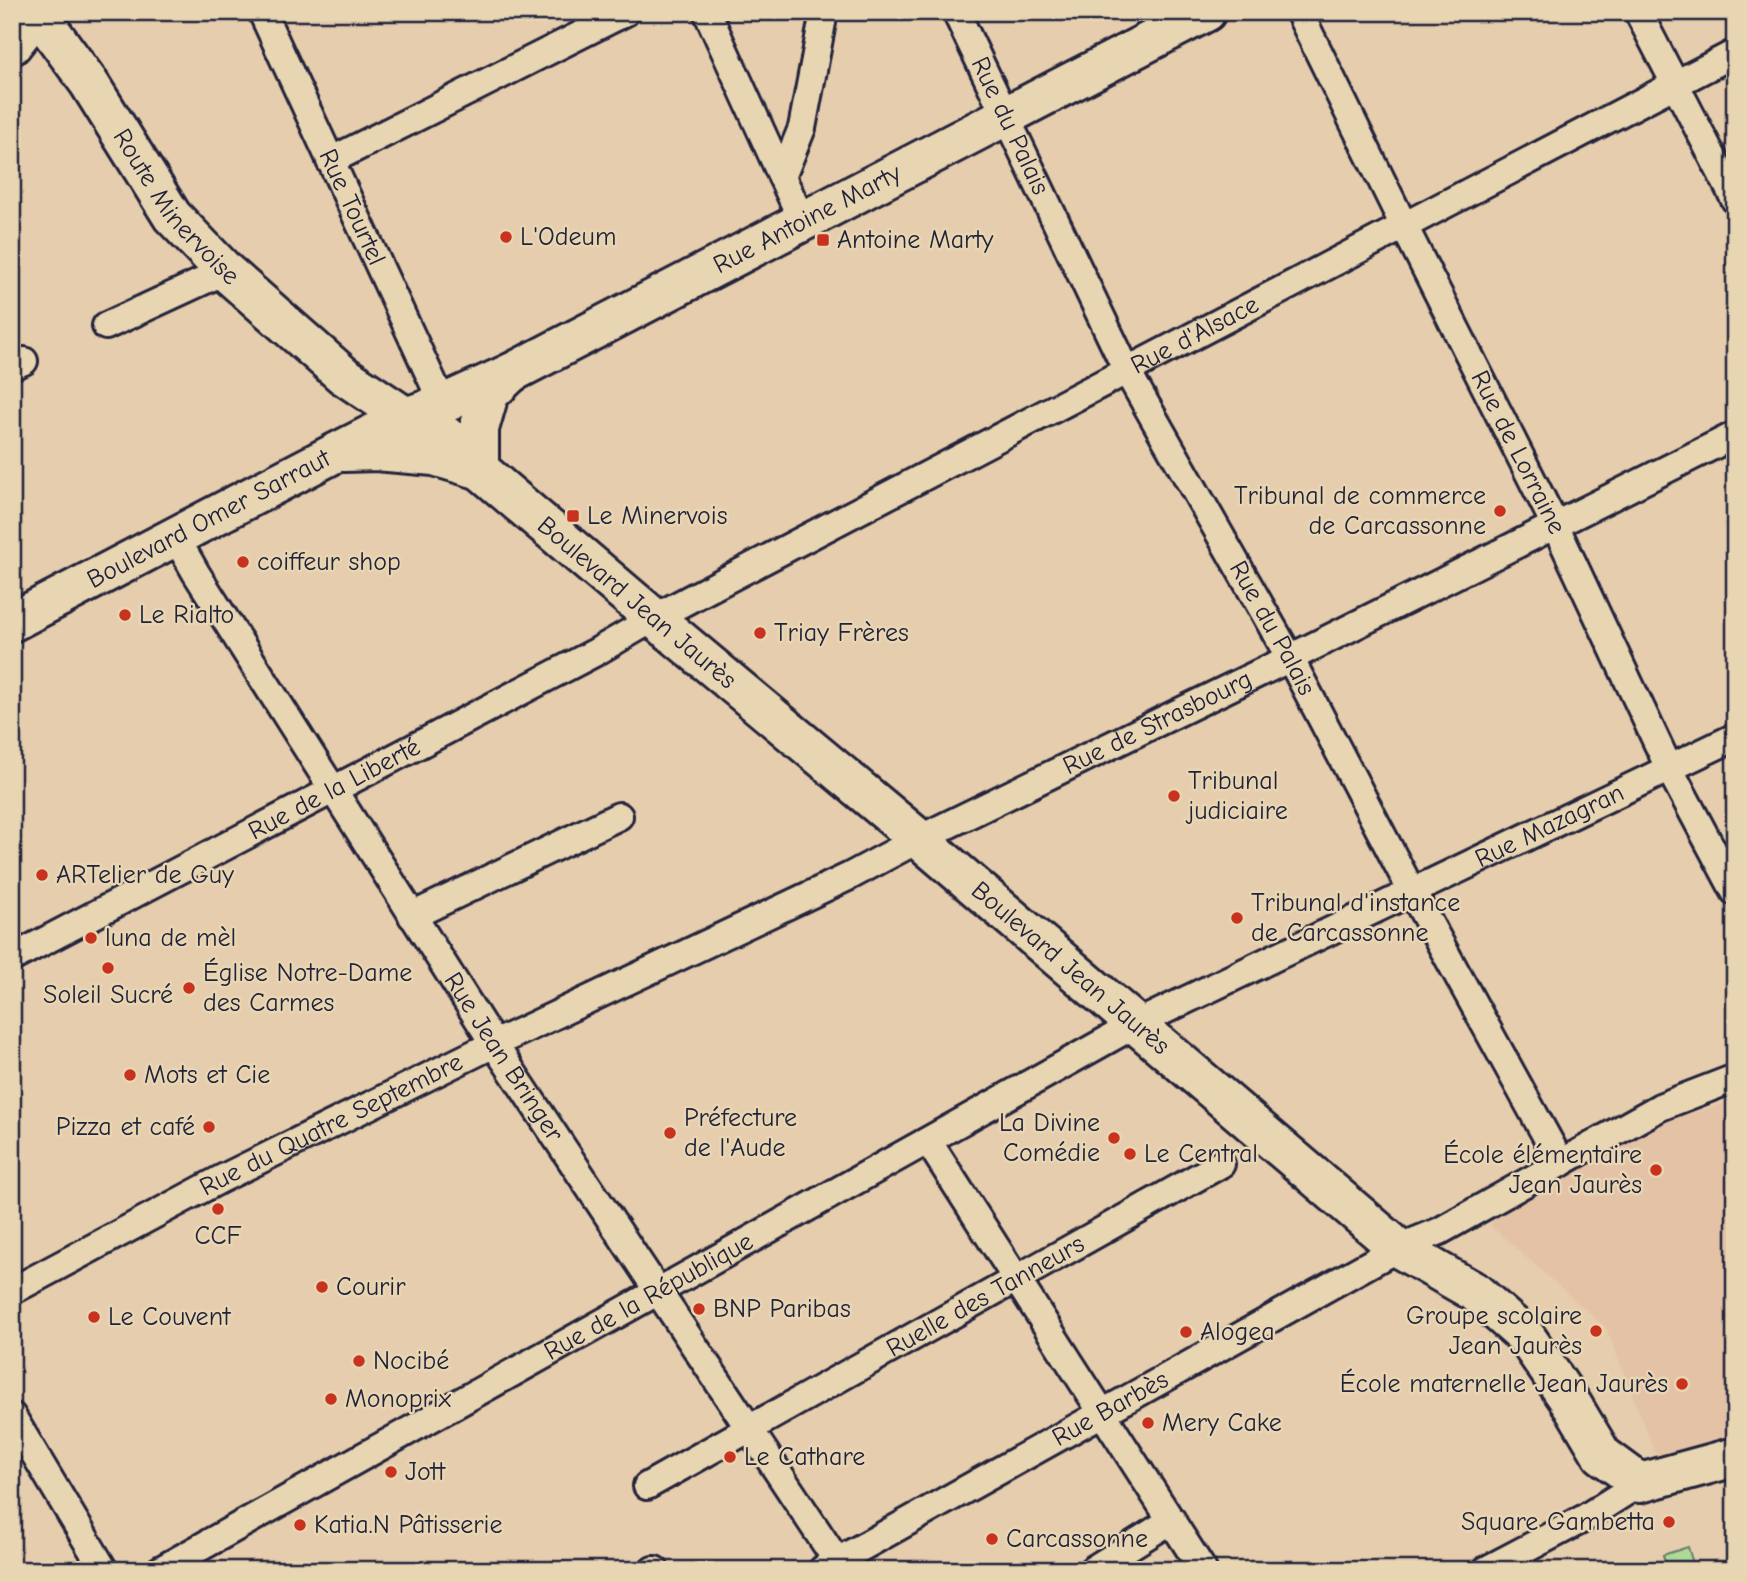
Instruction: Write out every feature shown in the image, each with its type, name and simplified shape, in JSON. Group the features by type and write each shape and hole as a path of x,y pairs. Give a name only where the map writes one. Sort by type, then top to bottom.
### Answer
{"main road":[{"path":"12,45 37,12"},
{"name":"Route Minervoise","path":"37,12 89,83 173,216 225,271 343,374 407,417"},
{"name":"Rue Antoine Marty","path":"407,417 511,373 1206,12"},
{"path":"479,469 479,429 489,394 511,373"},
{"path":"335,453 347,412 343,374"},
{"name":"Boulevard Jean Jaurès","path":"407,417 446,436 479,469 919,839 1398,1248 1475,1292 1526,1337 1573,1406 1602,1455 1640,1483"},
{"name":"Boulevard Omer Sarraut","path":"12,622 407,417"},
{"name":"Boulevard Jean Jaurès","path":"335,453 376,451 434,456 479,469"},
{"path":"1640,1483 1735,1457"}],"street":[{"name":"Rue Tourtel","path":"262,12 443,404"},
{"path":"330,161 626,12"},
{"path":"707,12 803,222"},
{"path":"782,177 802,128 824,12"},
{"name":"Rue du Palais","path":"956,12 1127,371 1290,658 1412,892 1561,1163"},
{"name":"Rue de Lorraine","path":"1298,12 1555,525 1669,768 1735,892"},
{"path":"1638,12 1735,200"},
{"name":"Rue d'Alsace","path":"654,618 1735,53"},
{"path":"106,326 225,271"},
{"name":"Rue de Strasbourg","path":"919,839 1290,658 1735,435"},
{"name":"Rue Jean Bringer","path":"176,536 196,573 412,916 750,1428 834,1567"},
{"name":"Rue de la Liberté","path":"12,958 596,652 654,618"},
{"name":"Rue Mazagran","path":"1136,1024 1735,737"},
{"path":"412,916 619,816"},
{"name":"Rue du Quatre Septembre","path":"12,1290 221,1179 494,1044 850,876 919,839"},
{"name":"Rue de la République","path":"160,1570 1136,1024"},
{"name":"Rue Barbès","path":"834,1567 1102,1413 1398,1248 1440,1231 1660,1107 1735,1078"},
{"path":"928,1142 1203,1570"},
{"name":"Ruelle des Tanneurs","path":"647,1486 1221,1164"},
{"path":"15,1425 104,1570"},
{"path":"1486,1570 1583,1519 1640,1483"},
{"path":"1092,1570 1172,1520"}],"shaded area":[{"name":"École élémentaire Jean Jaurès","path":"1735,1100 1735,1433 1663,1456 1655,1452 1606,1328 1491,1226 1493,1216 1660,1123"}],"green space":[{"path":"1688,1547 1695,1570 1667,1570 1663,1555"}],"place":[{"name":"L'Odeum","path":"506,237"},
{"name":"Antoine Marty","path":"823,240"},
{"name":"Tribunal de commerce de Carcassonne","path":"1500,511"},
{"name":"Le Minervois","path":"573,516"},
{"name":"coiffeur shop","path":"243,562"},
{"name":"Le Rialto","path":"125,615"},
{"name":"Triay Frères","path":"760,633"},
{"name":"Tribunal judiciaire","path":"1174,796"},
{"name":"ARTelier de Guy","path":"42,875"},
{"name":"Tribunal d'instance de Carcassonne","path":"1237,918"},
{"name":"luna de mèl","path":"91,938"},
{"name":"Soleil Sucré","path":"108,968"},
{"name":"Église Notre-Dame des Carmes","path":"189,988"},
{"name":"Mots et Cie","path":"130,1075"},
{"name":"Pizza et café","path":"209,1127"},
{"name":"Préfecture de l'Aude","path":"670,1133"},
{"name":"La Divine Comédie","path":"1114,1138"},
{"name":"Le Central","path":"1130,1154"},
{"name":"École élémentaire Jean Jaurès","path":"1656,1170"},
{"name":"CCF","path":"218,1209"},
{"name":"Courir","path":"322,1287"},
{"name":"BNP Paribas","path":"699,1309"},
{"name":"Le Couvent","path":"94,1317"},
{"name":"Groupe scolaire Jean Jaurès","path":"1596,1331"},
{"name":"Alogea","path":"1186,1332"},
{"name":"Nocibé","path":"359,1361"},
{"name":"École maternelle Jean Jaurès","path":"1682,1384"},
{"name":"Monoprix","path":"331,1399"},
{"name":"Mery Cake","path":"1148,1423"},
{"name":"Le Cathare","path":"730,1457"},
{"name":"Jott","path":"391,1472"},
{"name":"Square Gambetta","path":"1669,1522"},
{"name":"Katia.N Pâtisserie","path":"300,1525"},
{"name":"Carcassonne","path":"992,1539"}]}
